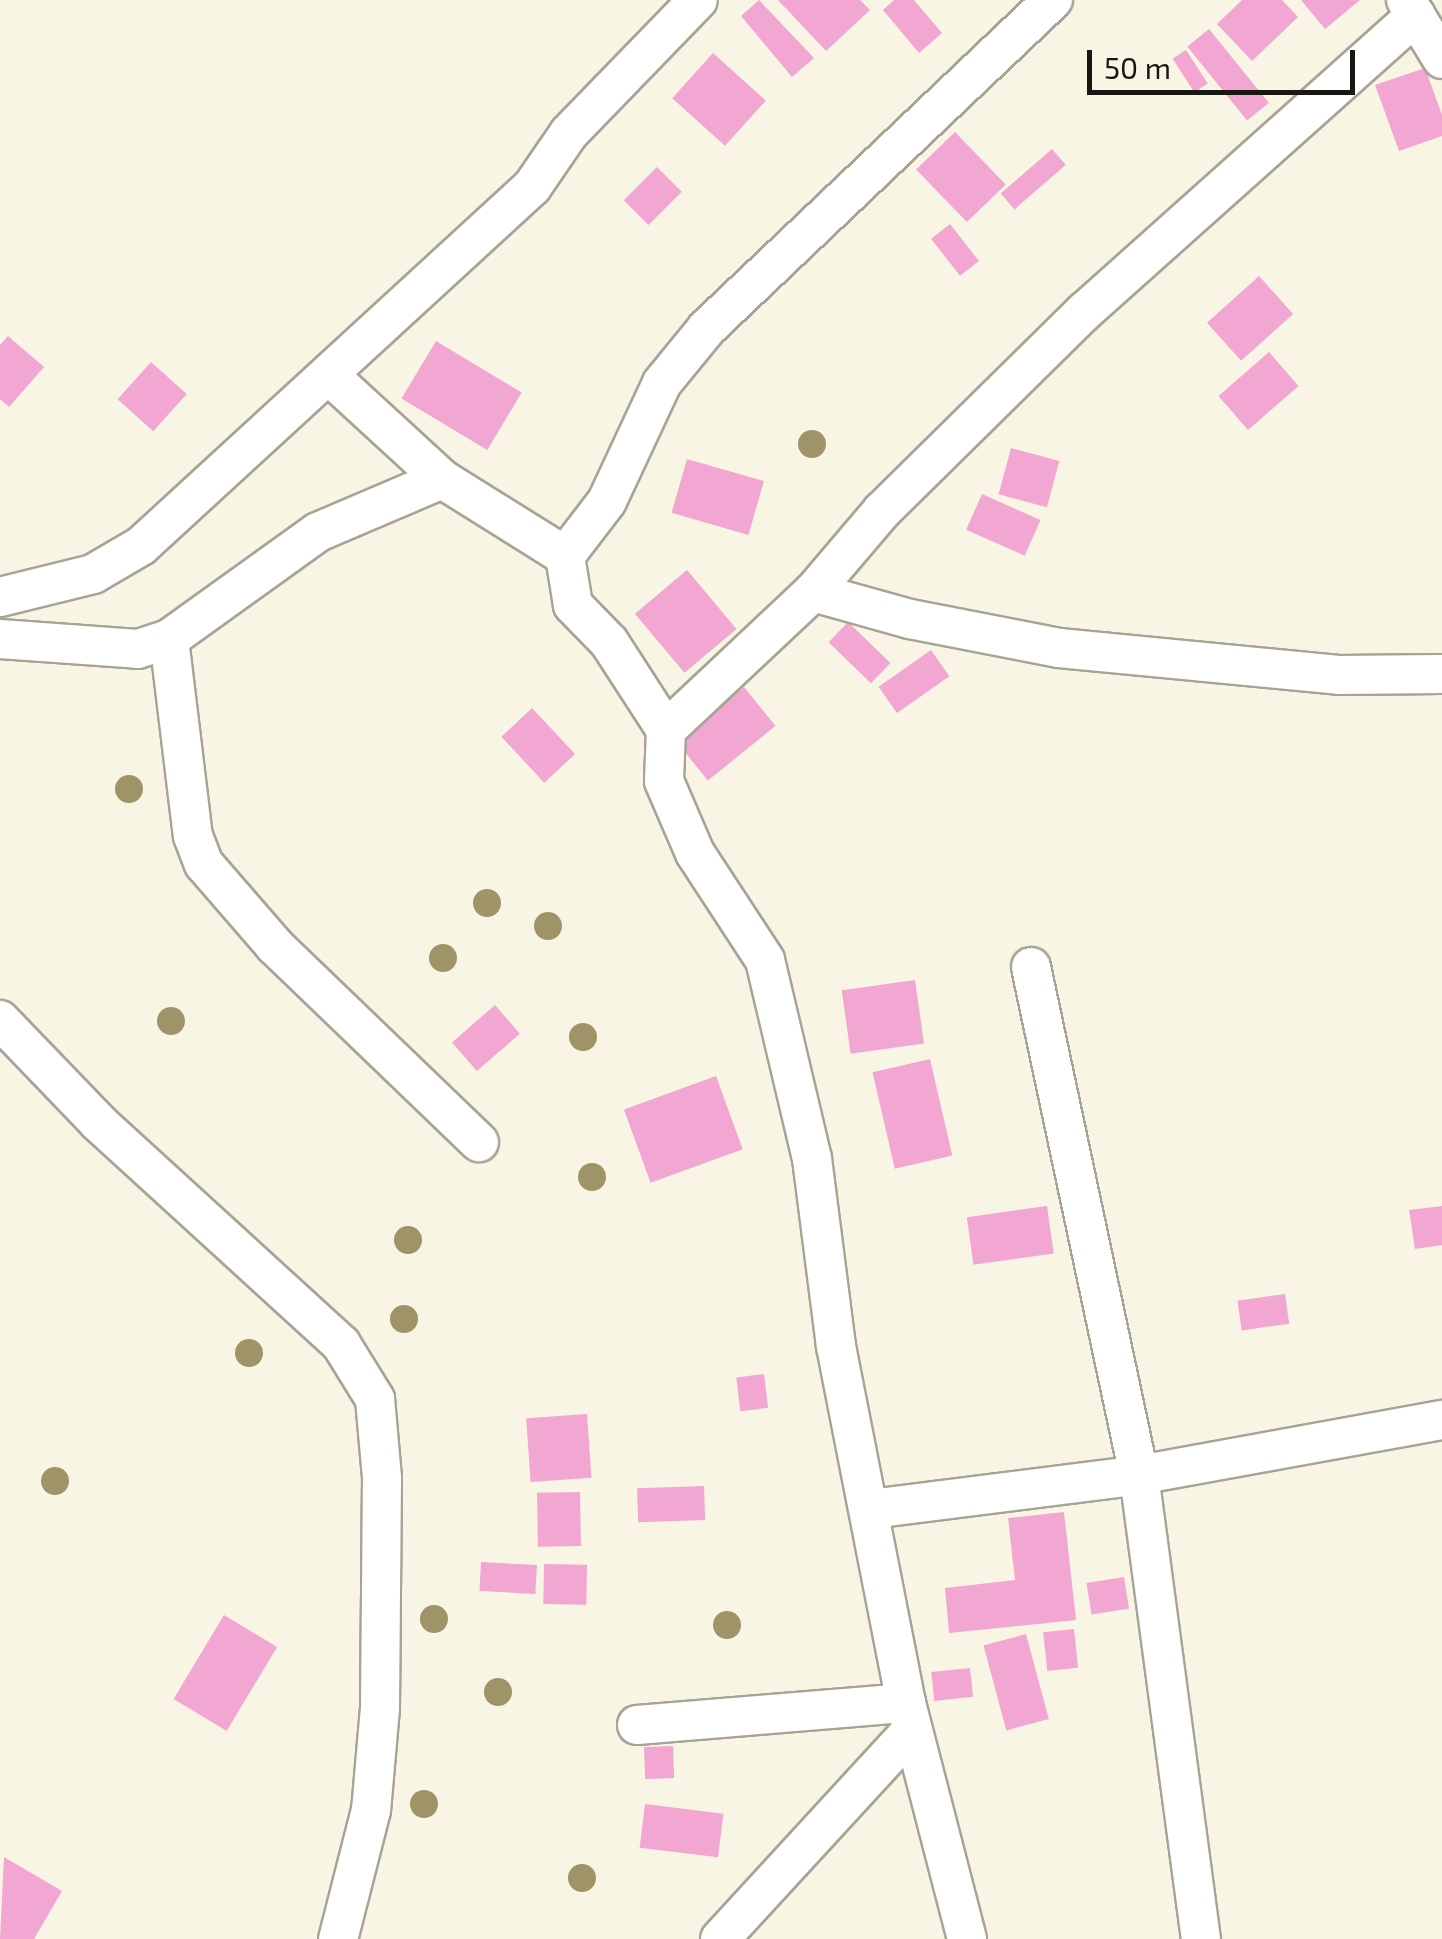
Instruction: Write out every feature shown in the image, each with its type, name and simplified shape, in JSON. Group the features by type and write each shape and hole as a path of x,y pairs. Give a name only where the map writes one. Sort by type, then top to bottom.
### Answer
{"street":[{"path":"0,597 118,564 331,377 532,187 569,134 698,0"},
{"path":"967,1939 909,1716 872,1509 836,1346 812,1159 765,960 695,853 664,780 666,730 609,642 573,605 565,556 607,501 662,383 707,328 1053,0"},
{"path":"666,730 813,592 882,511 1084,312 1411,8 1442,59"},
{"path":"331,377 442,479 565,556"},
{"path":"0,639 138,649 170,639 292,548 442,479"},
{"path":"813,592 1059,648 1339,675 1442,674"},
{"path":"170,639 193,836 204,864 275,946 478,1142"},
{"path":"1031,968 1139,1475 1201,1939"},
{"path":"0,1020 98,1122 342,1344 375,1399 382,1478 380,1708 371,1810 338,1939"},
{"path":"872,1509 1139,1475 1442,1420"},
{"path":"636,1725 909,1716"},
{"path":"720,1939 909,1716"}],"building":[{"path":"759,0 814,58 792,77 741,16"},
{"path":"778,0 860,0 870,10 826,51"},
{"path":"894,0 914,0 942,33 919,53 883,10"},
{"path":"1242,0 1282,0 1298,17 1252,61 1217,24"},
{"path":"1301,0 1360,0 1325,29"},
{"path":"1209,29 1269,103 1247,120 1187,47"},
{"path":"1186,50 1208,84 1194,92 1173,59"},
{"path":"713,53 766,101 725,146 672,98"},
{"path":"1425,68 1442,115 1442,136 1399,151 1375,85"},
{"path":"955,132 1006,185 967,222 916,170"},
{"path":"1052,149 1066,165 1014,209 1001,194"},
{"path":"657,167 682,192 649,225 624,200"},
{"path":"950,224 979,261 960,276 931,239"},
{"path":"1259,276 1293,314 1241,361 1207,323"},
{"path":"8,336 44,367 9,407 0,399 0,345"},
{"path":"436,341 522,393 487,450 401,398"},
{"path":"1269,352 1299,386 1248,430 1218,396"},
{"path":"151,362 187,394 153,431 118,399"},
{"path":"1011,448 1059,461 1047,507 999,494"},
{"path":"687,459 764,481 748,535 672,513"},
{"path":"982,494 1040,520 1025,556 966,530"},
{"path":"687,570 736,629 684,673 635,614"},
{"path":"848,622 890,663 871,683 829,642"},
{"path":"931,650 949,676 897,713 879,687"},
{"path":"744,687 775,726 708,781 676,742"},
{"path":"532,708 575,754 544,783 501,737"},
{"path":"915,980 924,1043 851,1054 842,990"},
{"path":"495,1005 520,1034 477,1071 452,1042"},
{"path":"930,1059 952,1155 895,1169 873,1072"},
{"path":"716,1076 743,1149 651,1183 624,1110"},
{"path":"1047,1206 1054,1254 973,1265 967,1217"},
{"path":"1442,1206 1442,1245 1415,1249 1409,1210"},
{"path":"1285,1294 1289,1324 1242,1330 1237,1301"},
{"path":"764,1374 768,1408 740,1411 736,1377"},
{"path":"587,1414 591,1478 531,1482 526,1418"},
{"path":"704,1486 705,1520 638,1522 637,1488"},
{"path":"580,1492 581,1546 538,1547 537,1493"},
{"path":"1064,1512 1076,1620 949,1633 945,1588 1015,1580 1008,1518"},
{"path":"481,1562 537,1565 535,1594 479,1591"},
{"path":"544,1564 587,1565 586,1605 543,1604"},
{"path":"1124,1577 1129,1609 1091,1615 1086,1583"},
{"path":"224,1615 277,1647 227,1731 174,1699"},
{"path":"1074,1629 1078,1668 1047,1671 1043,1632"},
{"path":"1026,1634 1049,1719 1006,1730 983,1645"},
{"path":"970,1668 973,1697 934,1701 931,1672"},
{"path":"673,1746 674,1778 645,1779 644,1747"},
{"path":"645,1804 723,1814 718,1857 640,1848"},
{"path":"4,1857 62,1891 34,1939 0,1939"}]}
